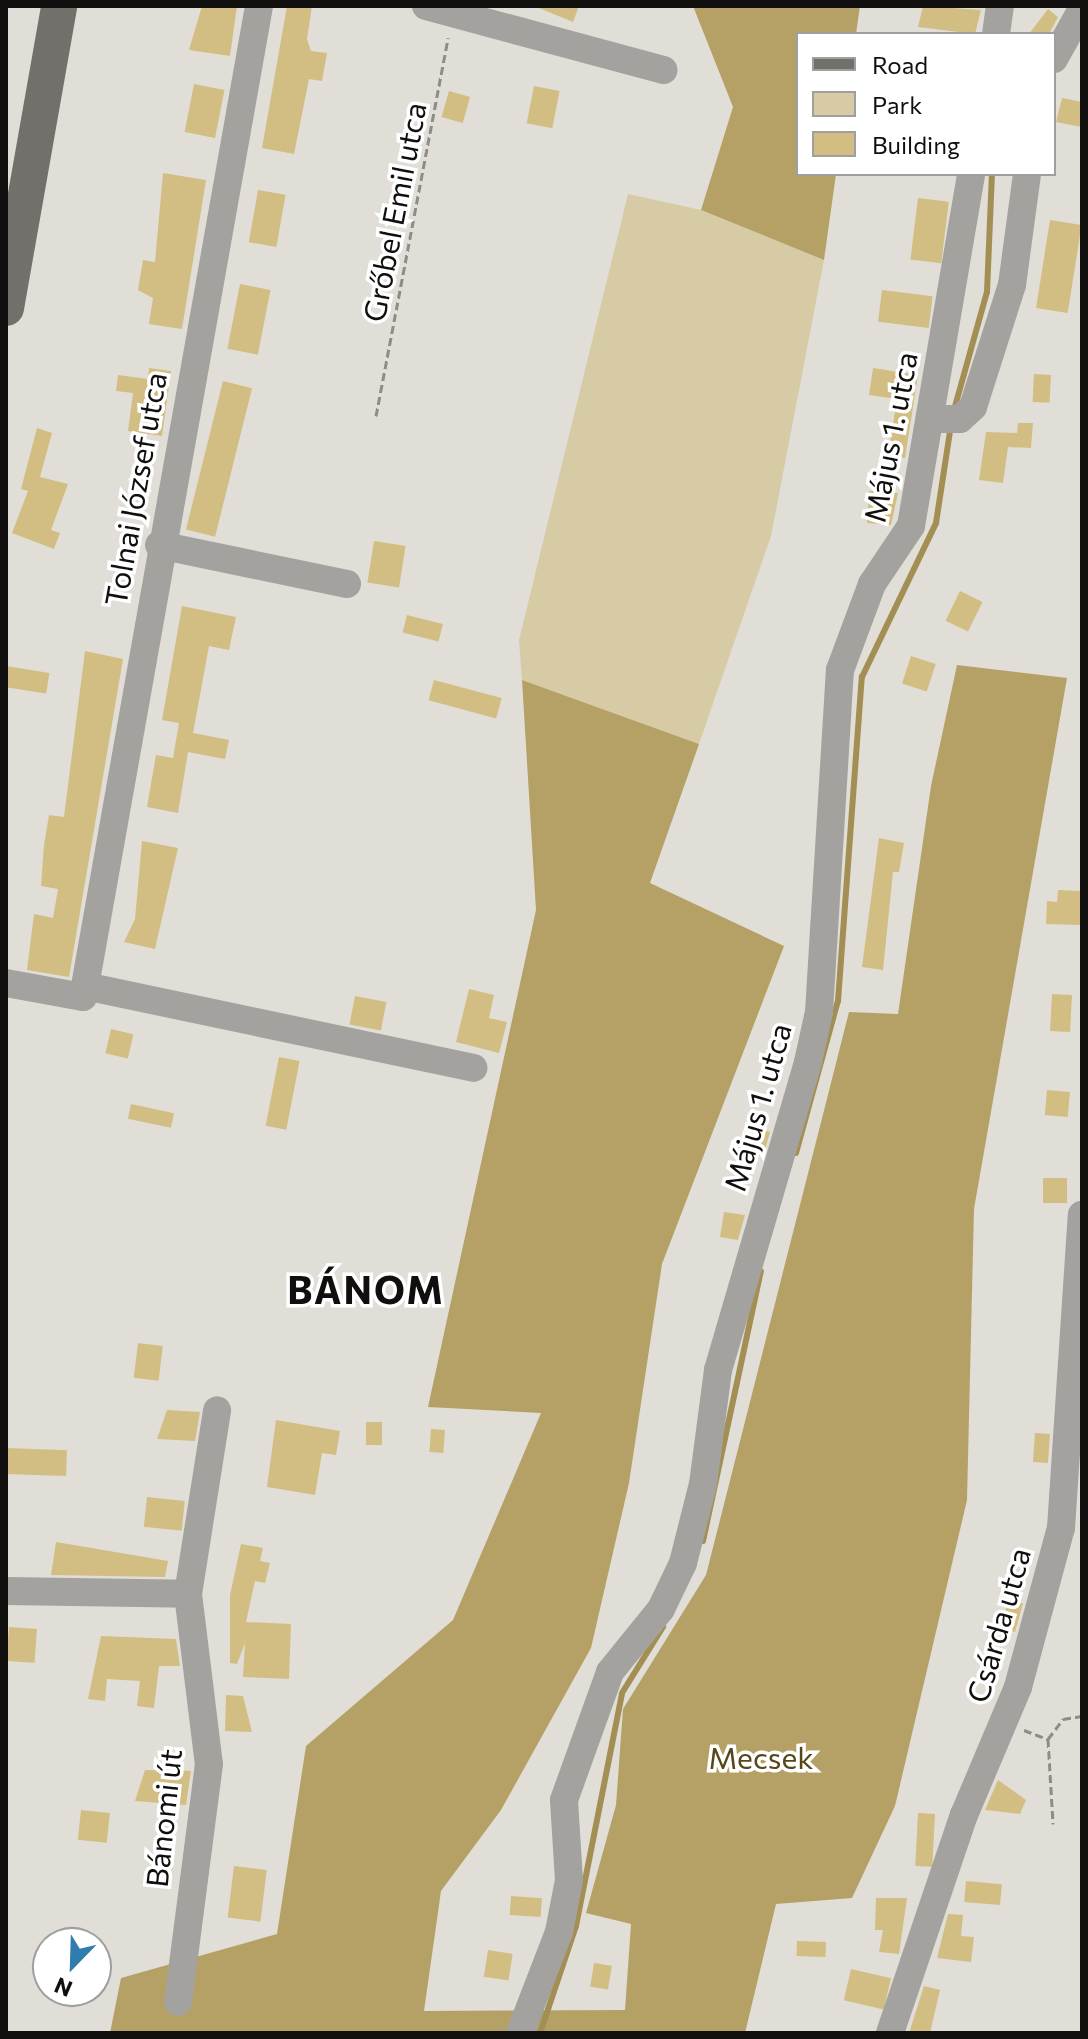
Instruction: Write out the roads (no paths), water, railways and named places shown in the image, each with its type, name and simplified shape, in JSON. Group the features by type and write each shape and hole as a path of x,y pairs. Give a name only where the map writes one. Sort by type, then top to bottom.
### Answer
{"main road":[{"path":"6,308 59,6"}],"street":[{"name":"Tolnai József utca","path":"85,986 159,545 259,6"},
{"path":"996,32 1000,6"},
{"path":"1056,55 1082,9"},
{"path":"439,10 664,70"},
{"name":"Május 1. utca","path":"520,2033 559,1932 569,1880 564,1800 610,1672 661,1609 695,1526 718,1370 819,1012 840,670 872,584 911,526 946,419 971,176"},
{"path":"946,419 973,407 1012,285 1027,176"},
{"path":"159,545 347,584"},
{"path":"6,983 83,997 85,986 473,1068"},
{"name":"Csárda utca","path":"890,2033 964,1815 1006,1723 1061,1528 1082,1215"},
{"name":"Bánomi út","path":"178,2002 209,1764 188,1594 217,1410"},
{"path":"6,1591 188,1594"}],"waterway":[{"path":"954,410 987,292 992,176"},
{"path":"796,1153 838,1001 862,677 936,523 951,425"},
{"path":"703,1541 761,1271"},
{"path":"540,2033 576,1926 622,1693 663,1627"}],"district":[{"name":"BÁNOM","path":"366,1289"}],"park label":[{"name":"Mecsek","path":"761,1757"}]}
